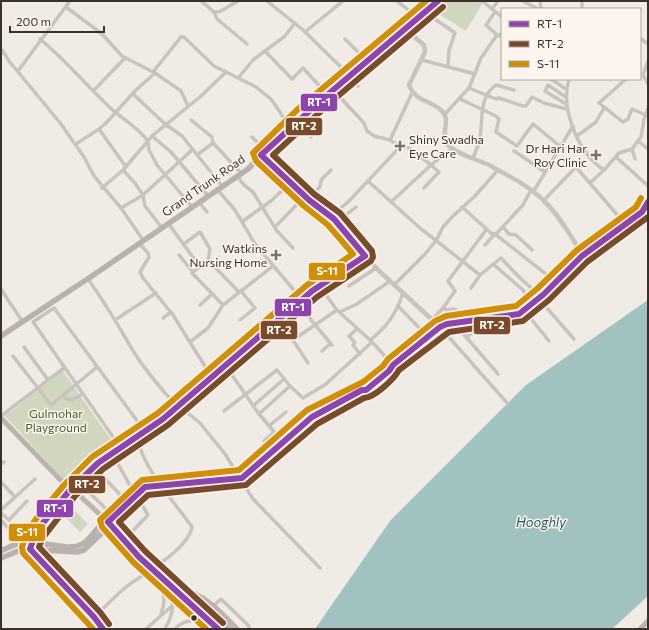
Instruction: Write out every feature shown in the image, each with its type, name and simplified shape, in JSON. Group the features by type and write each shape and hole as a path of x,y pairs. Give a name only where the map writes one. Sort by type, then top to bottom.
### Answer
{"main road":[{"name":"Grand Trunk Road","path":"1,336 88,279 239,175 329,92 438,1"},
{"path":"1,558 23,548 77,552 84,550 108,522 145,487 242,478 309,419 330,406 362,390 363,386 386,367 391,366 440,328 461,321 519,314 540,298 583,255 626,225 642,212 647,205"},
{"path":"1,417 70,490 80,496 108,522 139,557 168,573 182,588 213,606 236,629"},
{"path":"1,551 18,543 26,542 70,547 78,546 104,527"},
{"path":"23,548 97,629"},
{"path":"156,566 162,579 218,628"},
{"path":"162,579 168,573"},
{"path":"178,594 209,609 230,629"},
{"path":"640,629 648,621"}],"street":[{"path":"18,71 40,39 70,1"},
{"path":"201,1 214,12 217,19 247,44"},
{"path":"214,12 219,12 238,1"},
{"path":"267,1 305,32 358,86"},
{"path":"305,32 343,1"},
{"path":"397,1 418,18"},
{"path":"482,1 501,16"},
{"path":"445,114 469,88 482,58 497,35 486,25 498,1"},
{"path":"523,1 536,8"},
{"path":"66,7 102,34 125,58 154,73 181,91 188,106"},
{"path":"425,12 455,33 449,50 448,65"},
{"path":"239,77 253,60 285,36 295,23"},
{"path":"405,29 424,45 425,52 409,85 412,93 441,110 445,114 445,138 447,144 454,149 498,170 531,190 544,200 583,255"},
{"path":"76,144 99,129 116,113 154,73 182,37 214,66 239,77 256,87 271,99 289,128"},
{"path":"40,39 66,61 116,113 137,127 148,141 149,150 157,165 192,207"},
{"path":"345,39 367,61"},
{"path":"2,50 76,144 102,188 121,208 149,257 140,272 171,312 211,376"},
{"path":"265,51 292,79 303,68 329,92 338,95 364,123 367,131 374,136 390,140 400,147 409,148 431,165 439,172 424,188"},
{"path":"94,90 125,58"},
{"path":"422,60 448,65 475,74"},
{"path":"648,61 641,74 648,84"},
{"path":"102,188 125,169 152,136 226,72"},
{"path":"552,80 566,89"},
{"path":"569,80 566,89 566,104 573,126 577,136 592,159 604,170"},
{"path":"625,80 599,103 623,122 628,119 632,108 641,114 647,115"},
{"path":"473,158 479,142 483,104 487,94 496,85 514,90"},
{"path":"566,97 548,85 545,91 566,104"},
{"path":"469,88 523,106 526,106 532,97 544,103 567,109"},
{"path":"390,140 412,93"},
{"path":"133,94 165,124 178,132 197,155 243,221 255,244 301,300 315,326 331,345 322,351"},
{"path":"460,99 500,119 496,132 517,146 533,124 562,147"},
{"path":"577,136 596,122 604,108"},
{"path":"590,183 619,153 632,149 638,141 648,108"},
{"path":"191,120 212,137 213,143 239,175 244,185 253,192 275,226 293,248"},
{"path":"298,120 311,136"},
{"path":"485,245 523,205 531,190 535,189 562,147 573,126"},
{"path":"99,129 142,195 145,206 162,228"},
{"path":"152,136 179,161 208,196"},
{"path":"252,137 266,151"},
{"path":"638,141 648,149"},
{"path":"197,155 213,143"},
{"path":"331,216 368,181 400,147"},
{"path":"390,202 431,165 446,153 454,149"},
{"path":"632,149 635,159"},
{"path":"121,208 142,195 192,150"},
{"path":"514,151 545,172"},
{"path":"261,155 290,183 337,222 376,268 440,328 508,404"},
{"path":"616,157 648,186"},
{"path":"544,200 576,168 626,225"},
{"path":"275,226 306,197 320,187 320,180 331,170"},
{"path":"394,285 426,253 437,239 443,227 474,197 498,170"},
{"path":"368,181 420,228 437,239 480,275"},
{"path":"243,221 271,201 290,183"},
{"path":"199,202 207,212"},
{"path":"337,222 356,207"},
{"path":"462,207 486,230 492,234 495,234 556,282"},
{"path":"168,223 200,267"},
{"path":"503,227 509,234 516,235 532,250"},
{"path":"432,320 455,291 448,281 464,262 486,230"},
{"path":"184,244 200,232 210,249 208,260 193,272"},
{"path":"179,255 198,280 223,305"},
{"path":"103,629 94,616 30,549 34,535 70,490 94,467 138,434 177,408 211,376 301,300 365,256"},
{"path":"471,288 480,275 501,258 540,298 574,339"},
{"path":"208,260 255,308 240,320"},
{"path":"493,264 522,290 532,304"},
{"path":"190,342 208,328 223,305 273,266"},
{"path":"349,286 376,268"},
{"path":"88,279 106,304 132,349 177,408 183,409 200,423 216,441 244,482 245,488 253,499 320,568"},
{"path":"293,340 338,311 357,304 390,281"},
{"path":"320,286 338,311 356,329 371,341 391,366"},
{"path":"1,289 22,321"},
{"path":"115,320 156,293"},
{"path":"224,411 277,370 290,386 303,398 307,397 326,384 360,354 385,328 398,306 403,293"},
{"path":"200,305 212,294"},
{"path":"398,306 428,337"},
{"path":"117,442 132,430 138,422 54,308 33,322 120,447"},
{"path":"443,308 447,310 456,310 461,321"},
{"path":"524,310 549,341"},
{"path":"163,318 171,312"},
{"path":"279,319 308,363"},
{"path":"467,337 475,330 478,320"},
{"path":"454,323 498,374"},
{"path":"356,329 349,336 355,343 353,345 360,354"},
{"path":"24,347 48,380"},
{"path":"12,356 38,387 50,405 97,367"},
{"path":"225,365 259,414 286,446"},
{"path":"1,417 64,368"},
{"path":"253,406 284,379"},
{"path":"259,414 290,386"},
{"path":"62,396 70,400 75,399 82,394"},
{"path":"244,482 327,411 330,406"},
{"path":"269,426 286,412"},
{"path":"264,441 274,432"},
{"path":"94,616 127,586 156,566 180,546 191,533 192,527 149,467 138,441 138,434"},
{"path":"86,489 109,512 133,491 112,453"},
{"path":"94,467 124,499"},
{"path":"1,510 35,479"},
{"path":"1,482 15,497"},
{"path":"1,513 9,520 27,501"},
{"path":"140,501 148,515 128,536 156,566"},
{"path":"1,520 11,533 19,537 34,535"},
{"path":"162,579 171,593 173,605 170,620 165,629"},
{"path":"161,615 164,602 162,579"},
{"path":"213,606 221,598 249,626 250,629"},
{"path":"146,629 173,605"},
{"path":"174,629 180,623 191,620 201,620 218,628"}],"green space":[{"path":"441,1 483,2 466,31 431,9"},
{"name":"Gulmohar Playground","path":"63,371 116,447 69,486 5,416"},
{"path":"72,508 88,524 80,532 64,516"}],"water":[{"name":"Hooghly","path":"648,300 648,596 612,629 315,629 390,521 526,385"}],"transit line":[{"name":"S-11","path":"93,629 23,553 22,547 27,532 64,485 92,457 158,413 307,285 353,254 328,225 304,206 256,161 253,153 298,109 426,1"},
{"name":"RT-1","path":"103,629 94,617 30,549 35,535 70,490 98,463 163,419 312,291 365,256 334,219 309,200 261,155 326,96 438,1"},
{"name":"RT-2","path":"109,624 100,612 39,547 42,539 76,495 103,469 168,425 317,297 371,261 373,257 372,251 340,213 314,194 273,155 331,102 443,7"},
{"name":"S-11","path":"206,629 134,563 102,527 100,520 142,480 239,470 307,410 363,382 383,366 388,359 435,321 446,316 516,306 538,288 577,250 636,207 641,198"},
{"name":"RT-1","path":"218,629 139,557 108,522 145,487 242,478 312,417 362,390 366,390 389,371 393,365 440,327 447,324 519,314 544,294 582,256 642,212 648,202"},
{"name":"RT-2","path":"223,623 145,551 119,522 148,495 246,485 317,424 378,392 399,370 449,332 523,321 549,300 587,262 648,217"}],"place":[{"name":"Shiny Swadha Eye Care","path":"400,146"},
{"name":"Dr Hari Har Roy Clinic","path":"596,155"},
{"name":"Watkins Nursing Home","path":"276,255"}]}
